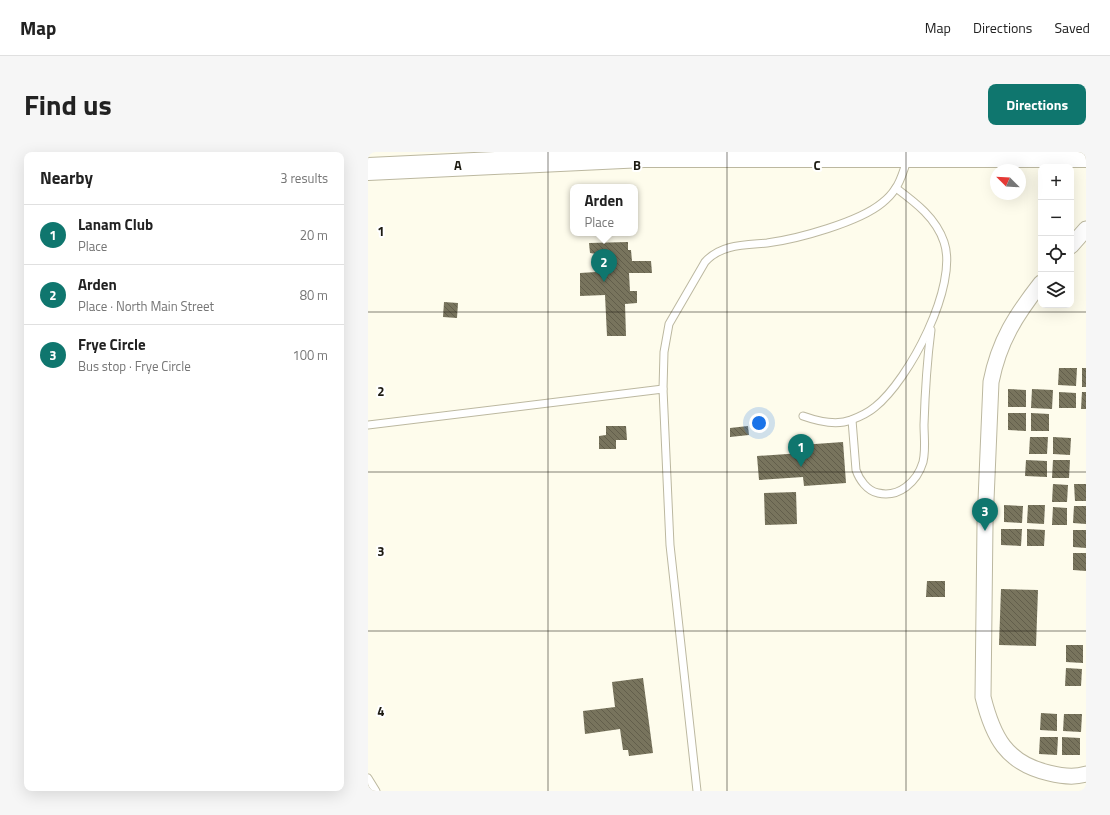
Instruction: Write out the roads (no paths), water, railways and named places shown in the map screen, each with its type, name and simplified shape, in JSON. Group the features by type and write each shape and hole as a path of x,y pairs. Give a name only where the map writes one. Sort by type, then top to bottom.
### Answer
{"main road":[{"path":"368,169 644,156 1086,156"}],"street":[{"path":"1074,243 1086,229"},
{"path":"1038,287 1007,331 994,364 991,382 985,524 983,697 988,716 999,741 1018,761 1029,767 1054,774 1078,777 1086,774"}],"lane":[{"path":"697,791 670,545 663,389 664,352 669,324 705,262 713,254 722,249 773,242 806,234 853,219 882,203 896,188 909,156"},
{"path":"803,416 814,420 832,422 852,420 866,414 876,406 906,372 920,348 933,317 947,267 947,255 944,242 938,228 929,216 916,202 896,188"},
{"path":"852,420 856,470 858,477 870,490 876,493 888,495 897,493 907,487 923,462 925,446 924,426 927,356 933,317"},
{"path":"368,425 663,389"},
{"path":"368,778 376,791"}],"place":[{"name":"Arden","path":"604,282"},
{"name":"Lanam Club","path":"801,467"},
{"name":"Frye Circle","path":"985,531"}]}
